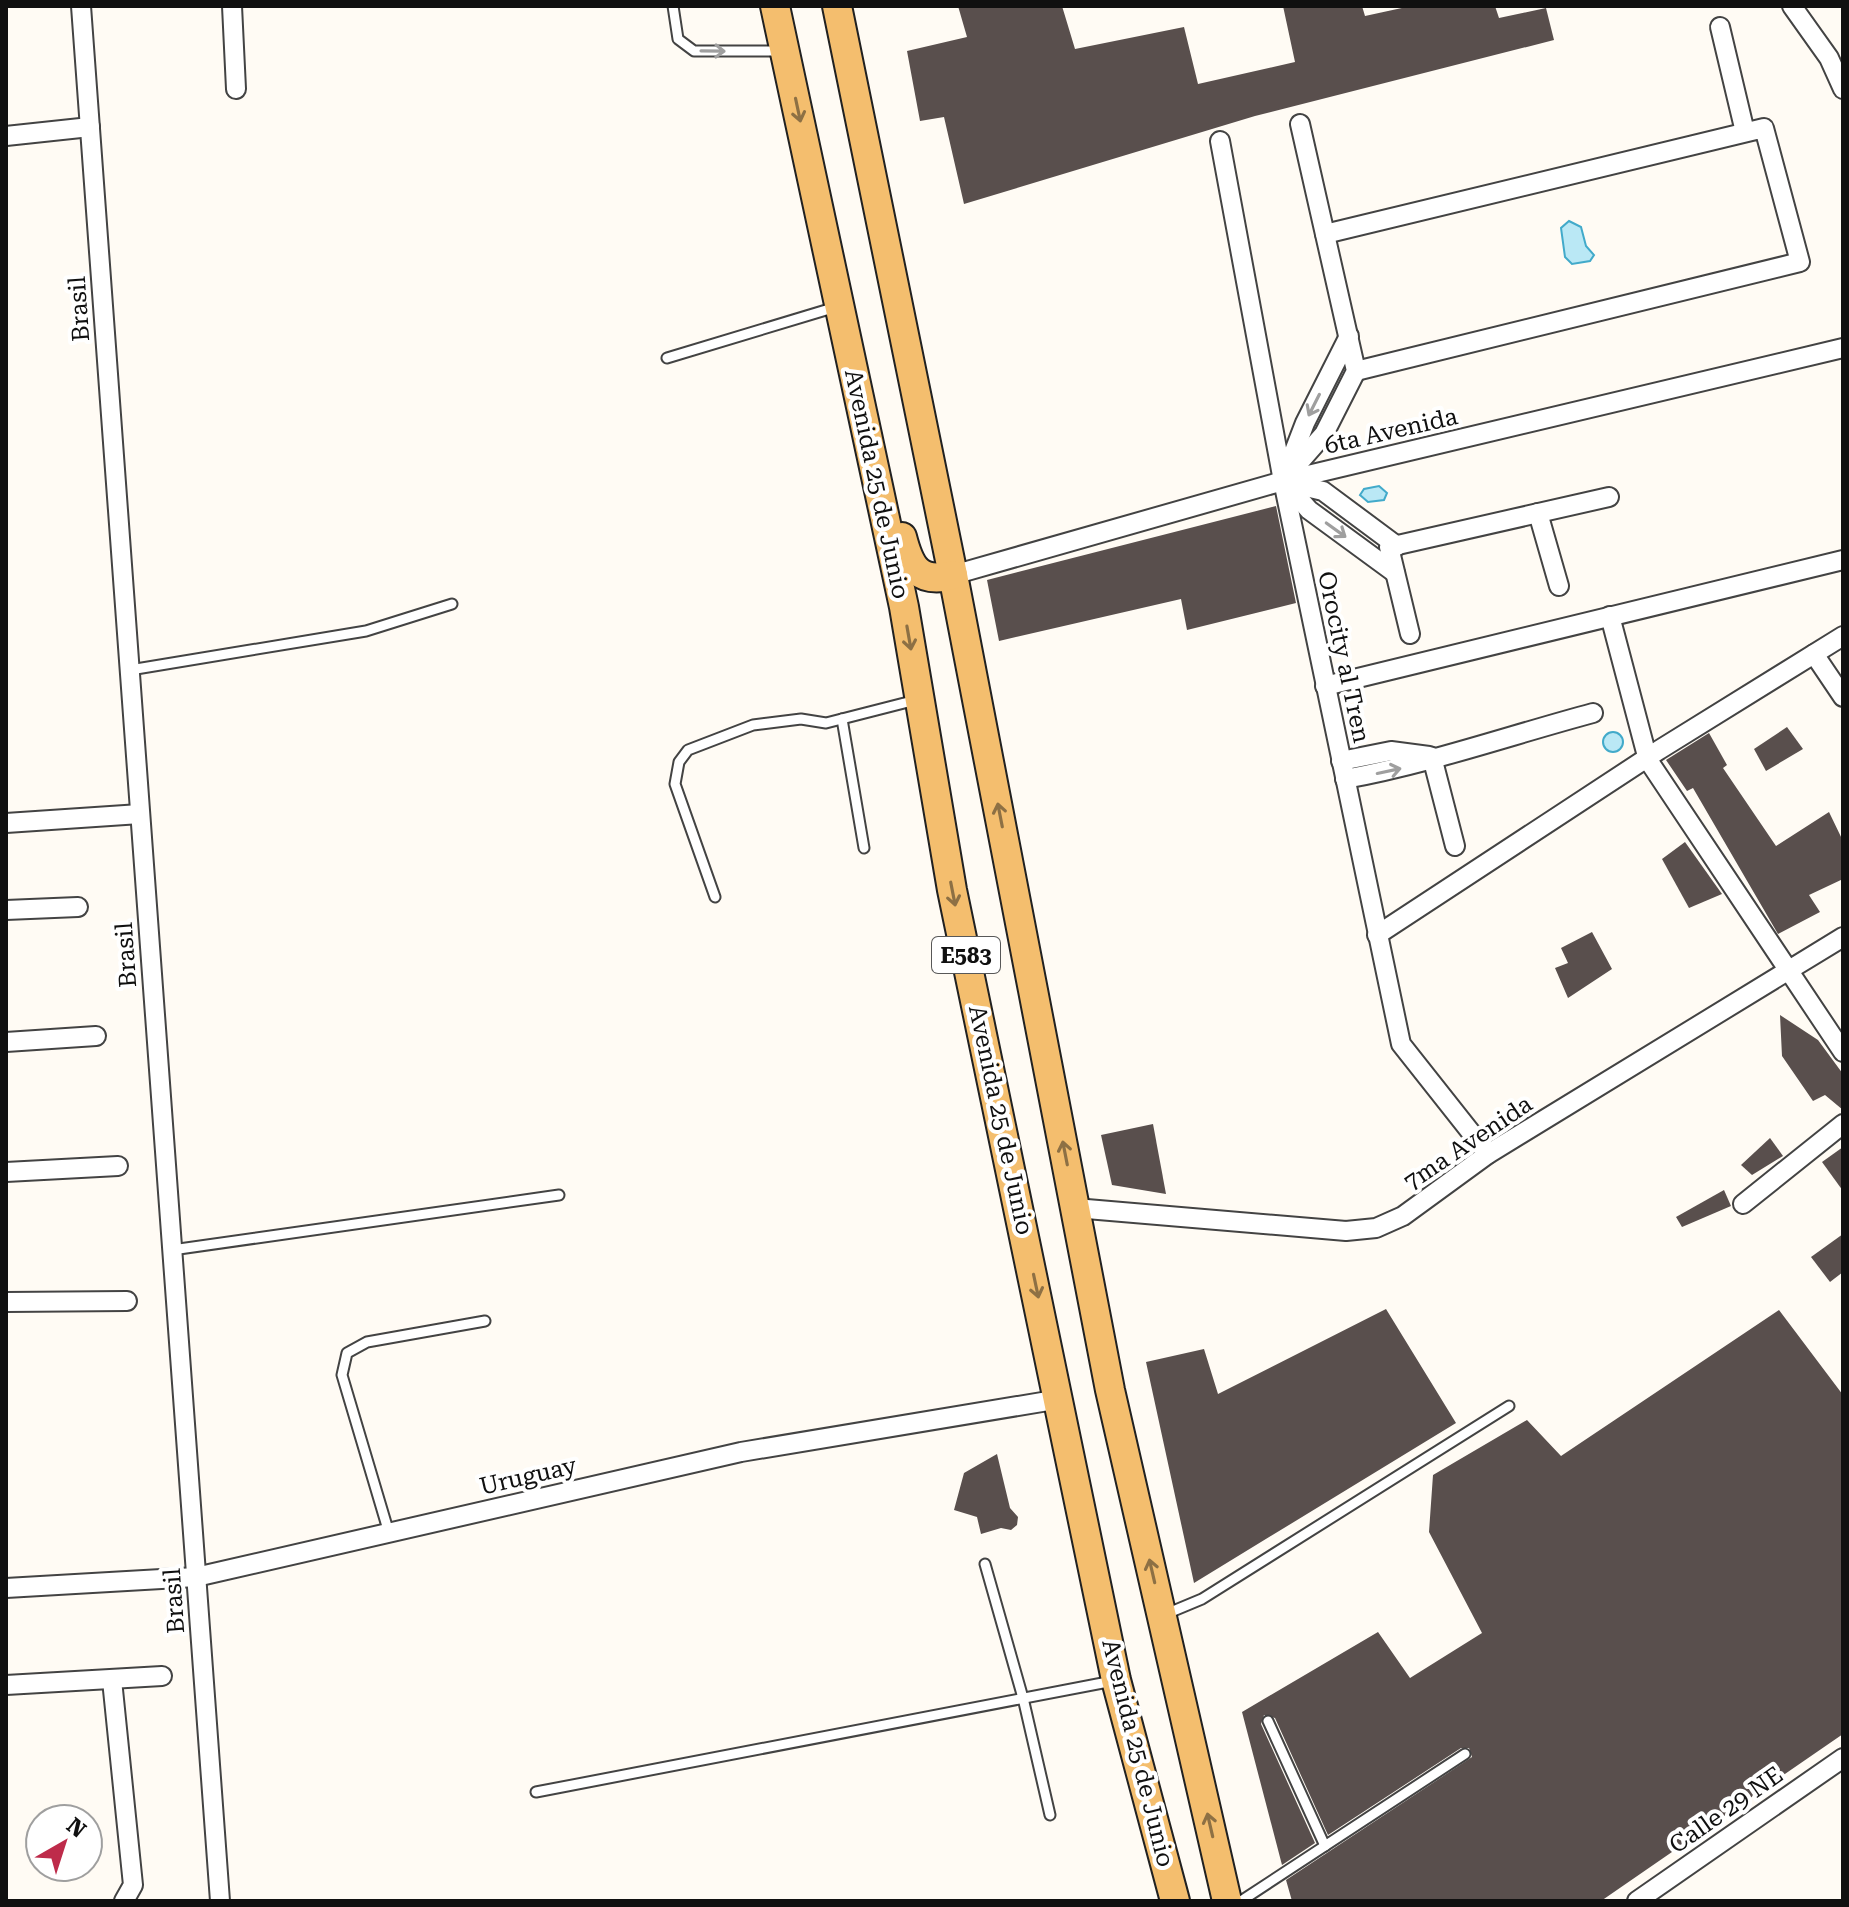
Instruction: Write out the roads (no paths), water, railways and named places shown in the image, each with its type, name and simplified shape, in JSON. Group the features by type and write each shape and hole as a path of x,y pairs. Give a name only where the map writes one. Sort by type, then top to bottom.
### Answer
{"main road":[{"name":"Avenida 25 de Junio","path":"775,6 860,402 919,699 952,890 1116,1680 1175,1901"},
{"name":"E583","path":"837,6 953,575 1110,1390 1227,1901"},
{"path":"860,402 877,442 908,558 928,578 953,575"}],"street":[{"name":"Brasil","path":"81,6 220,1901"},
{"path":"232,6 236,89"},
{"path":"1792,6 1829,58 1843,89"},
{"path":"1720,27 1745,132"},
{"path":"1283,481 1324,434 1356,371 1300,124"},
{"path":"6,136 90,127"},
{"path":"1325,234 1764,128 1800,262 1356,371"},
{"name":"Orocity al Tren","path":"1220,141 1283,481 1401,1044 1488,1154"},
{"path":"1283,481 1305,423 1349,336"},
{"name":"6ta Avenida","path":"953,575 1283,481 1843,348"},
{"path":"1283,481 1323,491 1397,546"},
{"path":"1283,481 1309,510 1395,573"},
{"path":"1410,634 1389,547 1609,497"},
{"path":"1538,513 1559,586"},
{"path":"1325,686 1843,560"},
{"path":"1610,616 1648,760 1843,1052"},
{"path":"1377,935 1843,636"},
{"path":"1814,654 1843,697"},
{"path":"1343,770 1391,751 1432,757 1593,713"},
{"path":"1432,757 1455,846"},
{"path":"6,823 140,814"},
{"path":"6,910 78,907"},
{"name":"7ma Avenida","path":"1075,1208 1346,1231 1376,1228 1403,1216 1488,1154 1843,937"},
{"path":"6,1042 96,1036"},
{"path":"1743,1204 1843,1124"},
{"path":"6,1172 118,1166"},
{"path":"6,1302 127,1301"},
{"name":"Uruguay","path":"6,1588 196,1577 741,1452 1060,1399"},
{"path":"6,1685 162,1676"},
{"path":"112,1680 133,1885 124,1901"},
{"name":"Calle 29 NE","path":"1637,1901 1843,1758"}],"lane":[{"path":"673,6 678,39 694,51 785,51"},
{"path":"667,358 839,306"},
{"path":"130,670 366,631 452,604"},
{"path":"715,897 675,784 679,762 688,750 753,725 801,719 826,723 919,699"},
{"path":"842,719 864,848"},
{"path":"172,1250 559,1195"},
{"path":"389,1533 342,1375 347,1353 367,1342 485,1321"},
{"path":"1163,1615 1202,1599 1509,1406"},
{"path":"985,1564 1023,1698 1050,1815"},
{"path":"536,1792 1116,1680"},
{"path":"1268,1721 1325,1846"},
{"path":"1241,1901 1465,1754"}],"water":[{"path":"1569,221 1581,227 1586,246 1594,255 1590,261 1572,264 1565,257 1561,228"},
{"path":"1379,486 1387,493 1384,500 1368,502 1360,495 1364,489"},
{"path":"1613,732 1620,735 1623,742 1620,749 1613,752 1606,749 1603,742 1606,735"}]}
